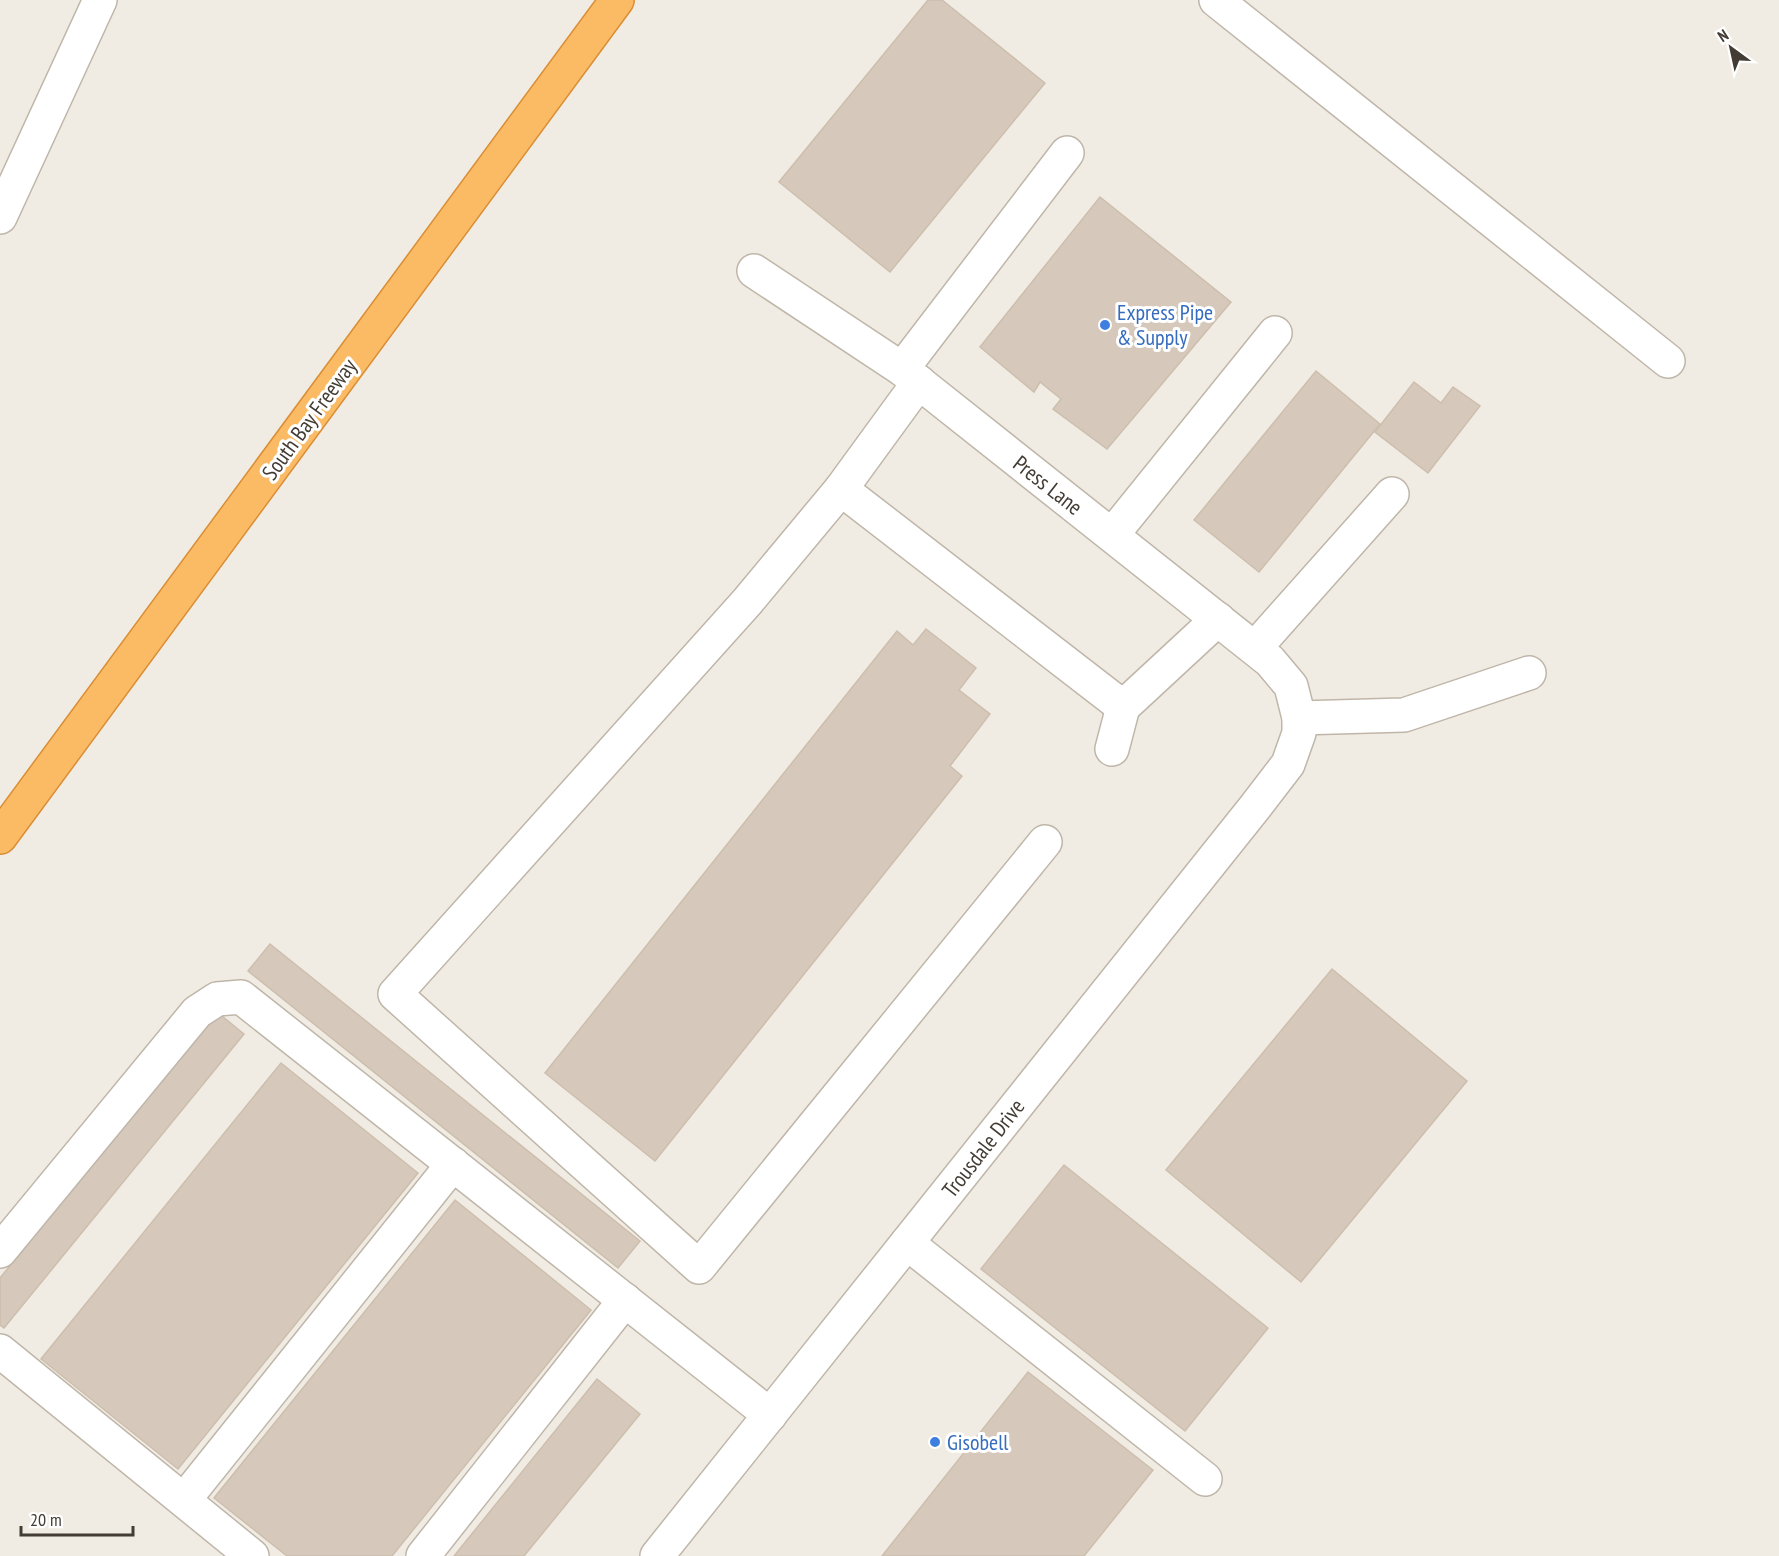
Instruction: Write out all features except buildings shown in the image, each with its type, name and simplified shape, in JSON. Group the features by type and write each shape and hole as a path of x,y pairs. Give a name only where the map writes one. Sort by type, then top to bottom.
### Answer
{"highway":[{"name":"South Bay Freeway","path":"0,837 617,0"}],"street":[{"path":"0,217 100,0"},
{"path":"1216,0 1668,361"},
{"path":"1045,842 699,1267 395,994 747,602 841,489 910,376 1067,153"},
{"name":"Press Lane","path":"754,271 910,376 1255,648 1270,661 1291,686 1299,726"},
{"path":"1112,535 1275,333"},
{"path":"841,489 1123,707"},
{"path":"1255,648 1392,494"},
{"path":"1112,749 1123,707 1218,619"},
{"path":"1299,726 1404,715 1529,673"},
{"name":"Trousdale Drive","path":"657,1556 1288,765 1299,726"},
{"path":"0,1251 197,1012 217,999 241,997 770,1415"},
{"path":"184,1500 453,1164"},
{"path":"908,1243 1204,1479"},
{"path":"423,1556 625,1300"},
{"path":"0,1351 252,1556"}],"place":[{"name":"Express Pipe & Supply","path":"1105,325"},
{"name":"Gisobell","path":"935,1442"}]}
